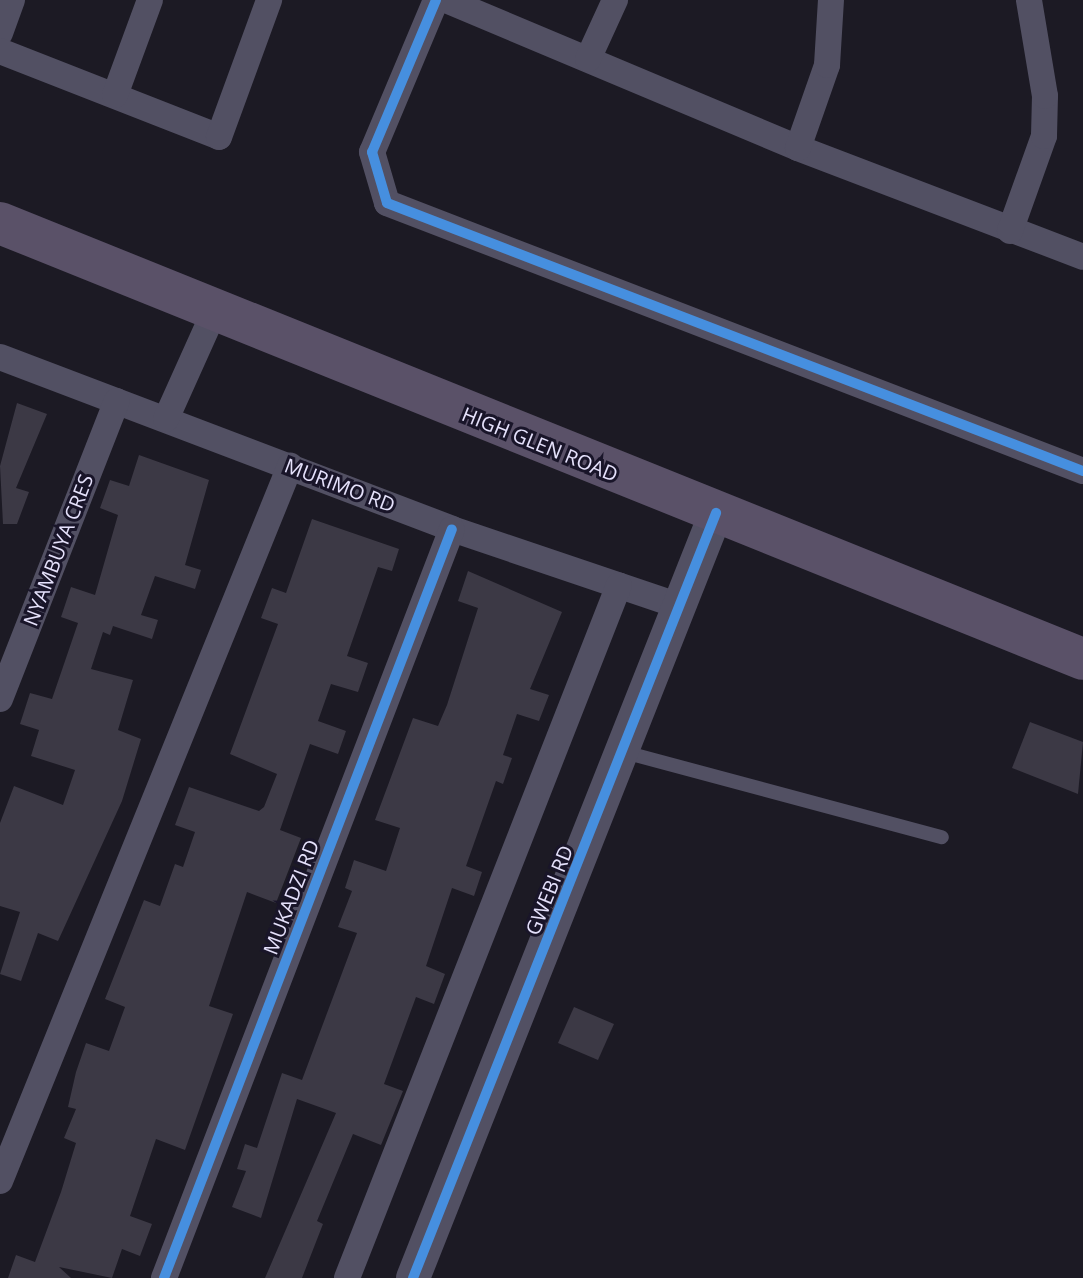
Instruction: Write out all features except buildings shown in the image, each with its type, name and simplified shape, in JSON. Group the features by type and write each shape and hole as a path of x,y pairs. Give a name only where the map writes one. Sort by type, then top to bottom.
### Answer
{"main road":[{"name":"HIGH GLEN ROAD","path":"0,223 214,312 1083,659"}],"street":[{"path":"0,33 12,0"},
{"path":"115,95 150,0"},
{"path":"0,51 219,137 269,0"},
{"path":"436,0 372,152 387,203 1083,471"},
{"path":"446,0 798,148 1083,257"},
{"path":"588,59 615,0"},
{"path":"798,148 827,65 831,0"},
{"path":"1010,231 1044,136 1045,96 1029,0"},
{"path":"166,419 214,312"},
{"name":"MURIMO RD","path":"0,357 452,529 682,607"},
{"name":"NYAMBUYA CRES","path":"0,699 117,401"},
{"path":"0,1181 290,466"},
{"name":"GWEBI RD","path":"413,1278 682,607 716,513"},
{"name":"MUKADZI RD","path":"164,1278 452,529"},
{"path":"347,1278 619,585"}],"lane":[{"path":"624,752 942,837"}],"cycle path":[{"path":"436,0 372,152 387,203 1083,471"},
{"path":"413,1278 716,513"},
{"path":"164,1278 452,529"}]}
